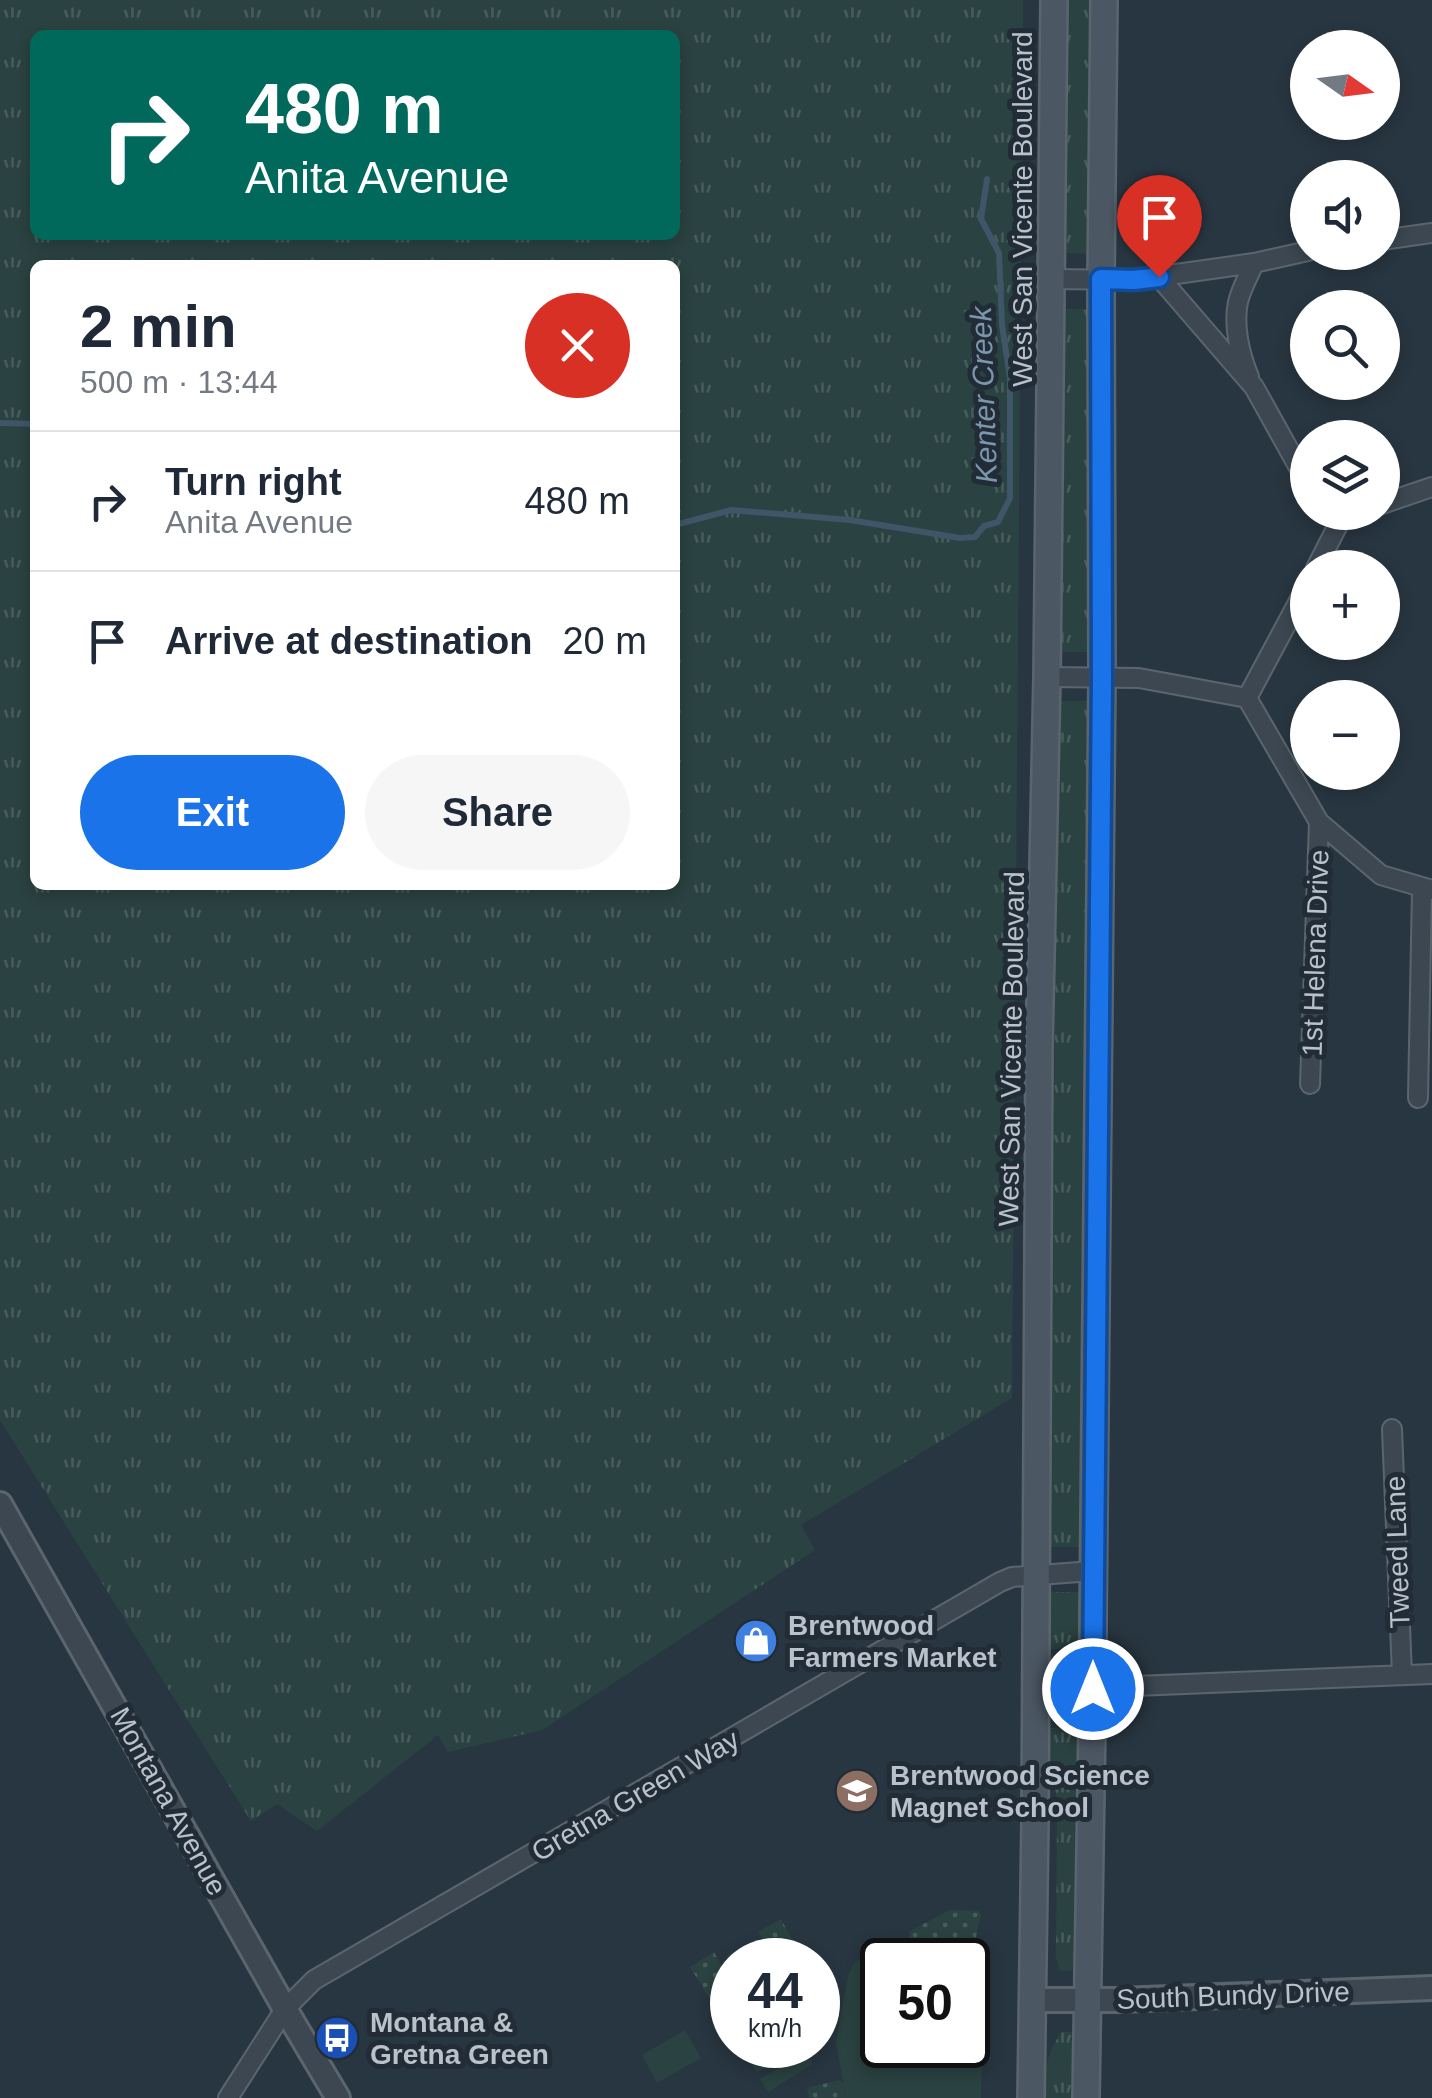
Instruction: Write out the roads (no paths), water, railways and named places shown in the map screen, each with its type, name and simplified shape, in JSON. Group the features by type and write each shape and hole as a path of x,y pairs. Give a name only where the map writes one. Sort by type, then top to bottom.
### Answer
{"main road":[{"name":"West San Vicente Boulevard","path":"1031,2098 1039,1050 1054,0"},
{"path":"1086,2098 1102,678 1104,0"}],"street":[{"path":"1400,237 1432,233"},
{"path":"1052,279 1134,280 1290,255"},
{"path":"1254,263 1238,299 1240,347 1254,387 1290,452"},
{"path":"1159,277 1254,387"},
{"path":"1400,498 1432,487"},
{"path":"1248,698 1290,618"},
{"path":"1047,677 1139,678 1248,698 1319,822 1381,875 1427,889 1418,1098"},
{"name":"1st Helena Drive","path":"1310,1084 1319,822"},
{"name":"Tweed Lane","path":"1392,1429 1402,1675"},
{"name":"Montana Avenue","path":"0,1504 338,2098"},
{"name":"Gretna Green Way","path":"228,2098 284,2009 314,1980 1000,1582 1012,1577 1093,1570"},
{"path":"1036,1690 1432,1674"},
{"name":"South Bundy Drive","path":"1034,2000 1432,1988"}],"waterway":[{"name":"Kenter Creek","path":"680,524 731,510 850,520 960,538 975,537 984,526 998,522 1010,498 1010,378 1002,325 999,253 981,219 987,179"},
{"name":"Kenter Creek","path":"0,423 30,424"}],"place":[{"name":"Brentwood Farmers Market","path":"756,1641"},
{"name":"Brentwood Science Magnet School","path":"857,1791"},
{"name":"Montana & Gretna Green","path":"337,2038"}]}
